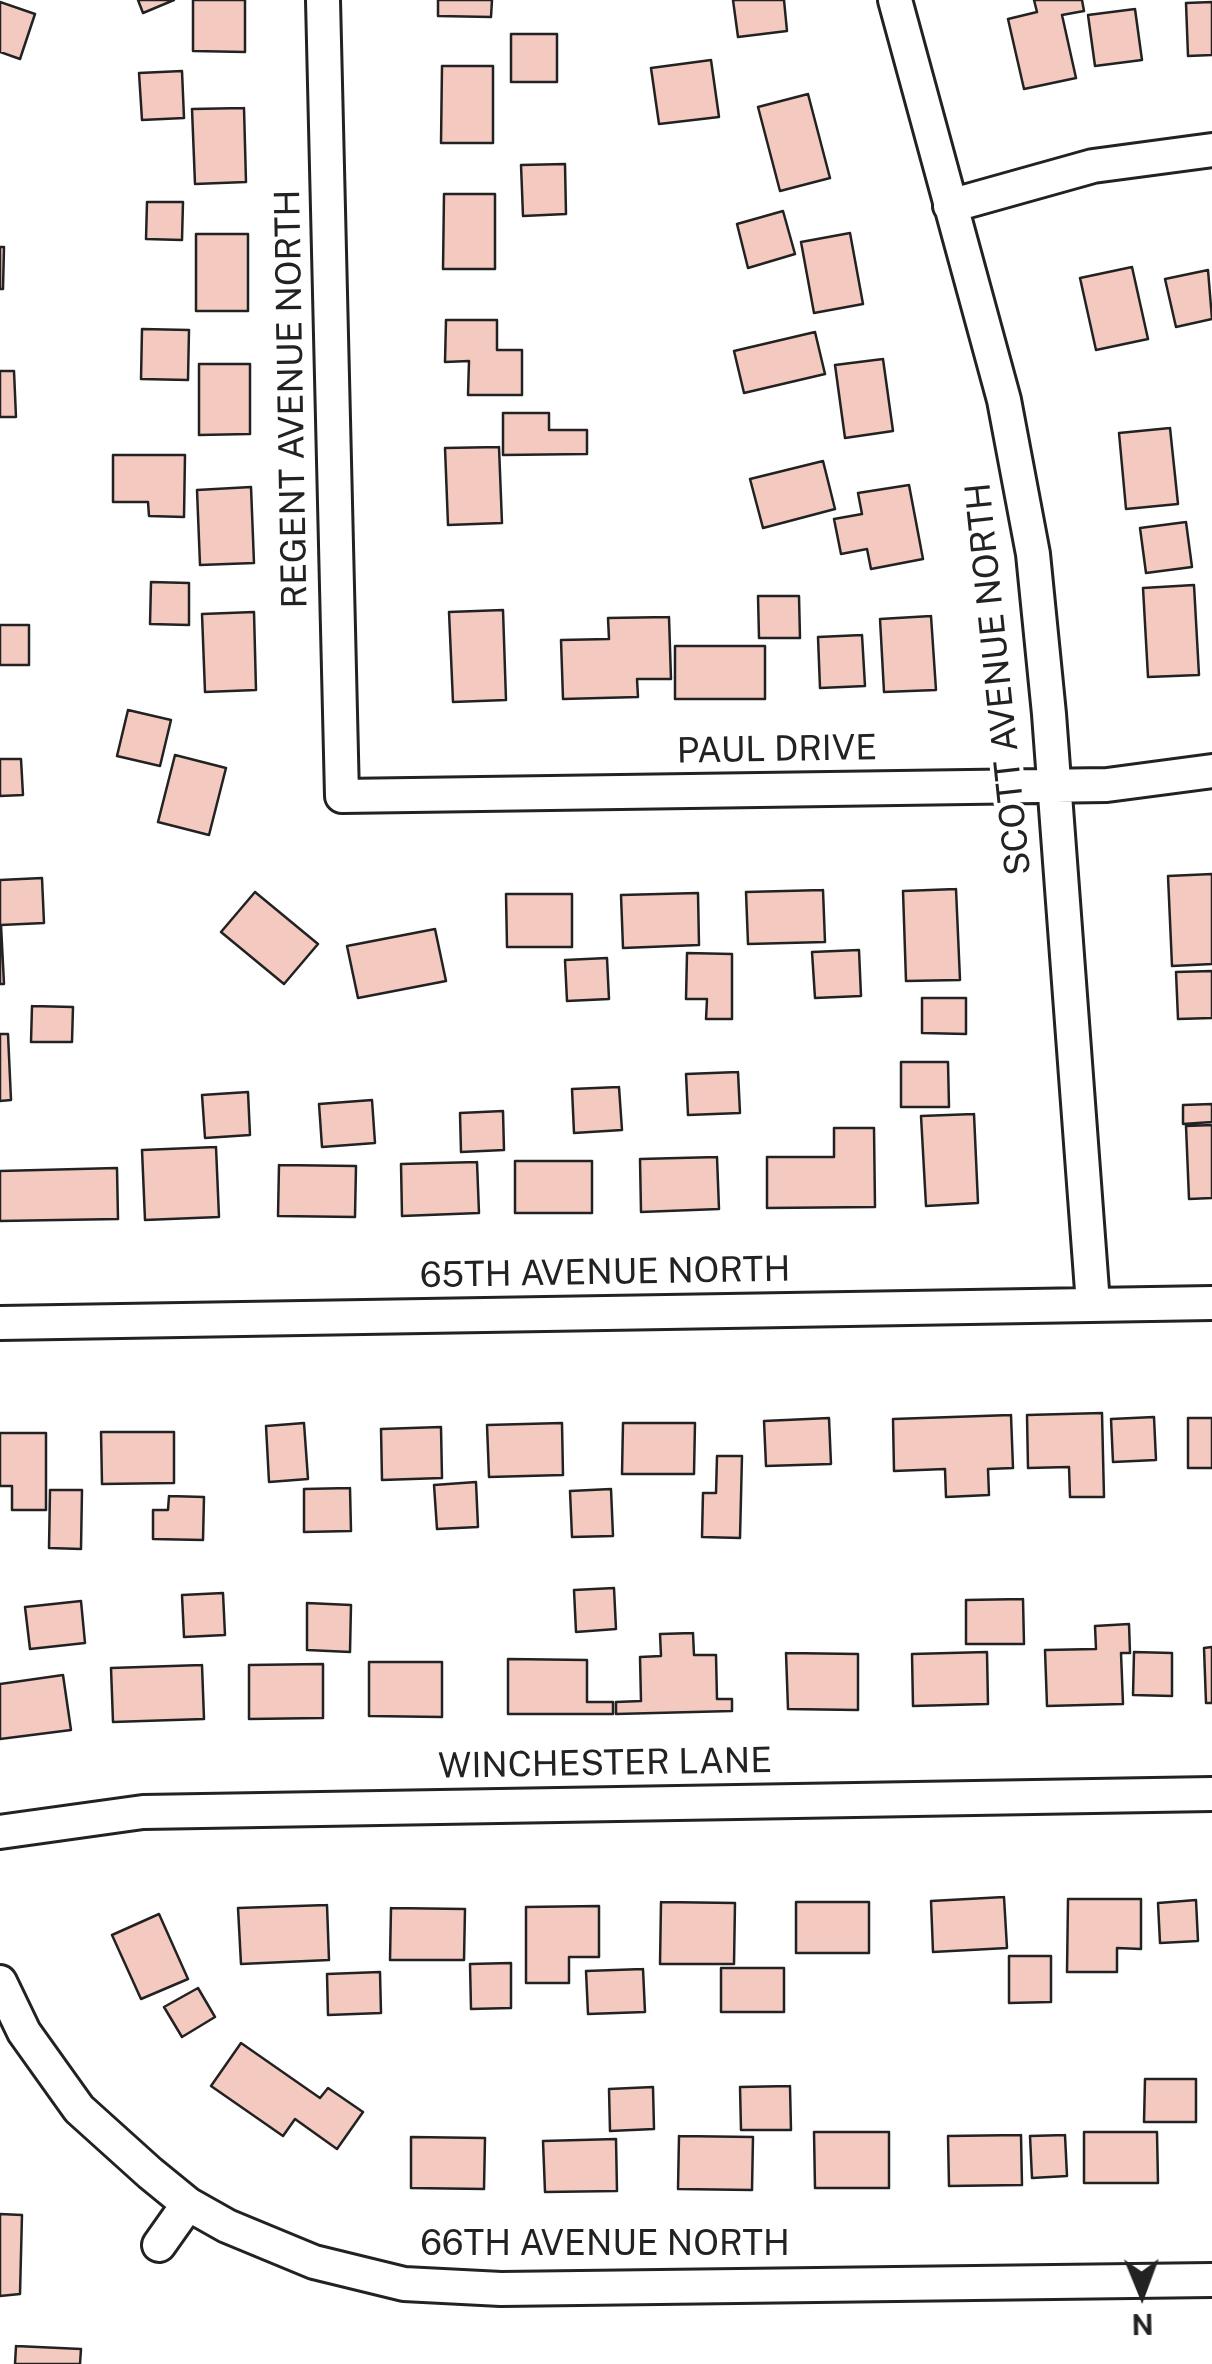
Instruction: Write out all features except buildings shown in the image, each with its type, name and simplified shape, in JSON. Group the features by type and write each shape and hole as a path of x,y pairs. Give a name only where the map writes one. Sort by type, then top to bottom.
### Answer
{"street":[{"name":"REGENT AVENUE NORTH","path":"323,0 342,796"},
{"name":"SCOTT AVENUE NORTH","path":"895,0 1004,400 1033,554 1093,1304"},
{"path":"950,206 1093,166 1212,150"},
{"name":"PAUL DRIVE","path":"342,796 1107,785 1212,771"},
{"name":"65TH AVENUE NORTH","path":"0,1324 1212,1302"},
{"name":"WINCHESTER LANE","path":"0,1832 143,1812 1212,1794"},
{"name":"66TH AVENUE NORTH","path":"0,1982 24,2032 78,2109 188,2204 227,2226 314,2262 404,2284 501,2289 1212,2280"},
{"path":"159,2244 188,2204"}]}
